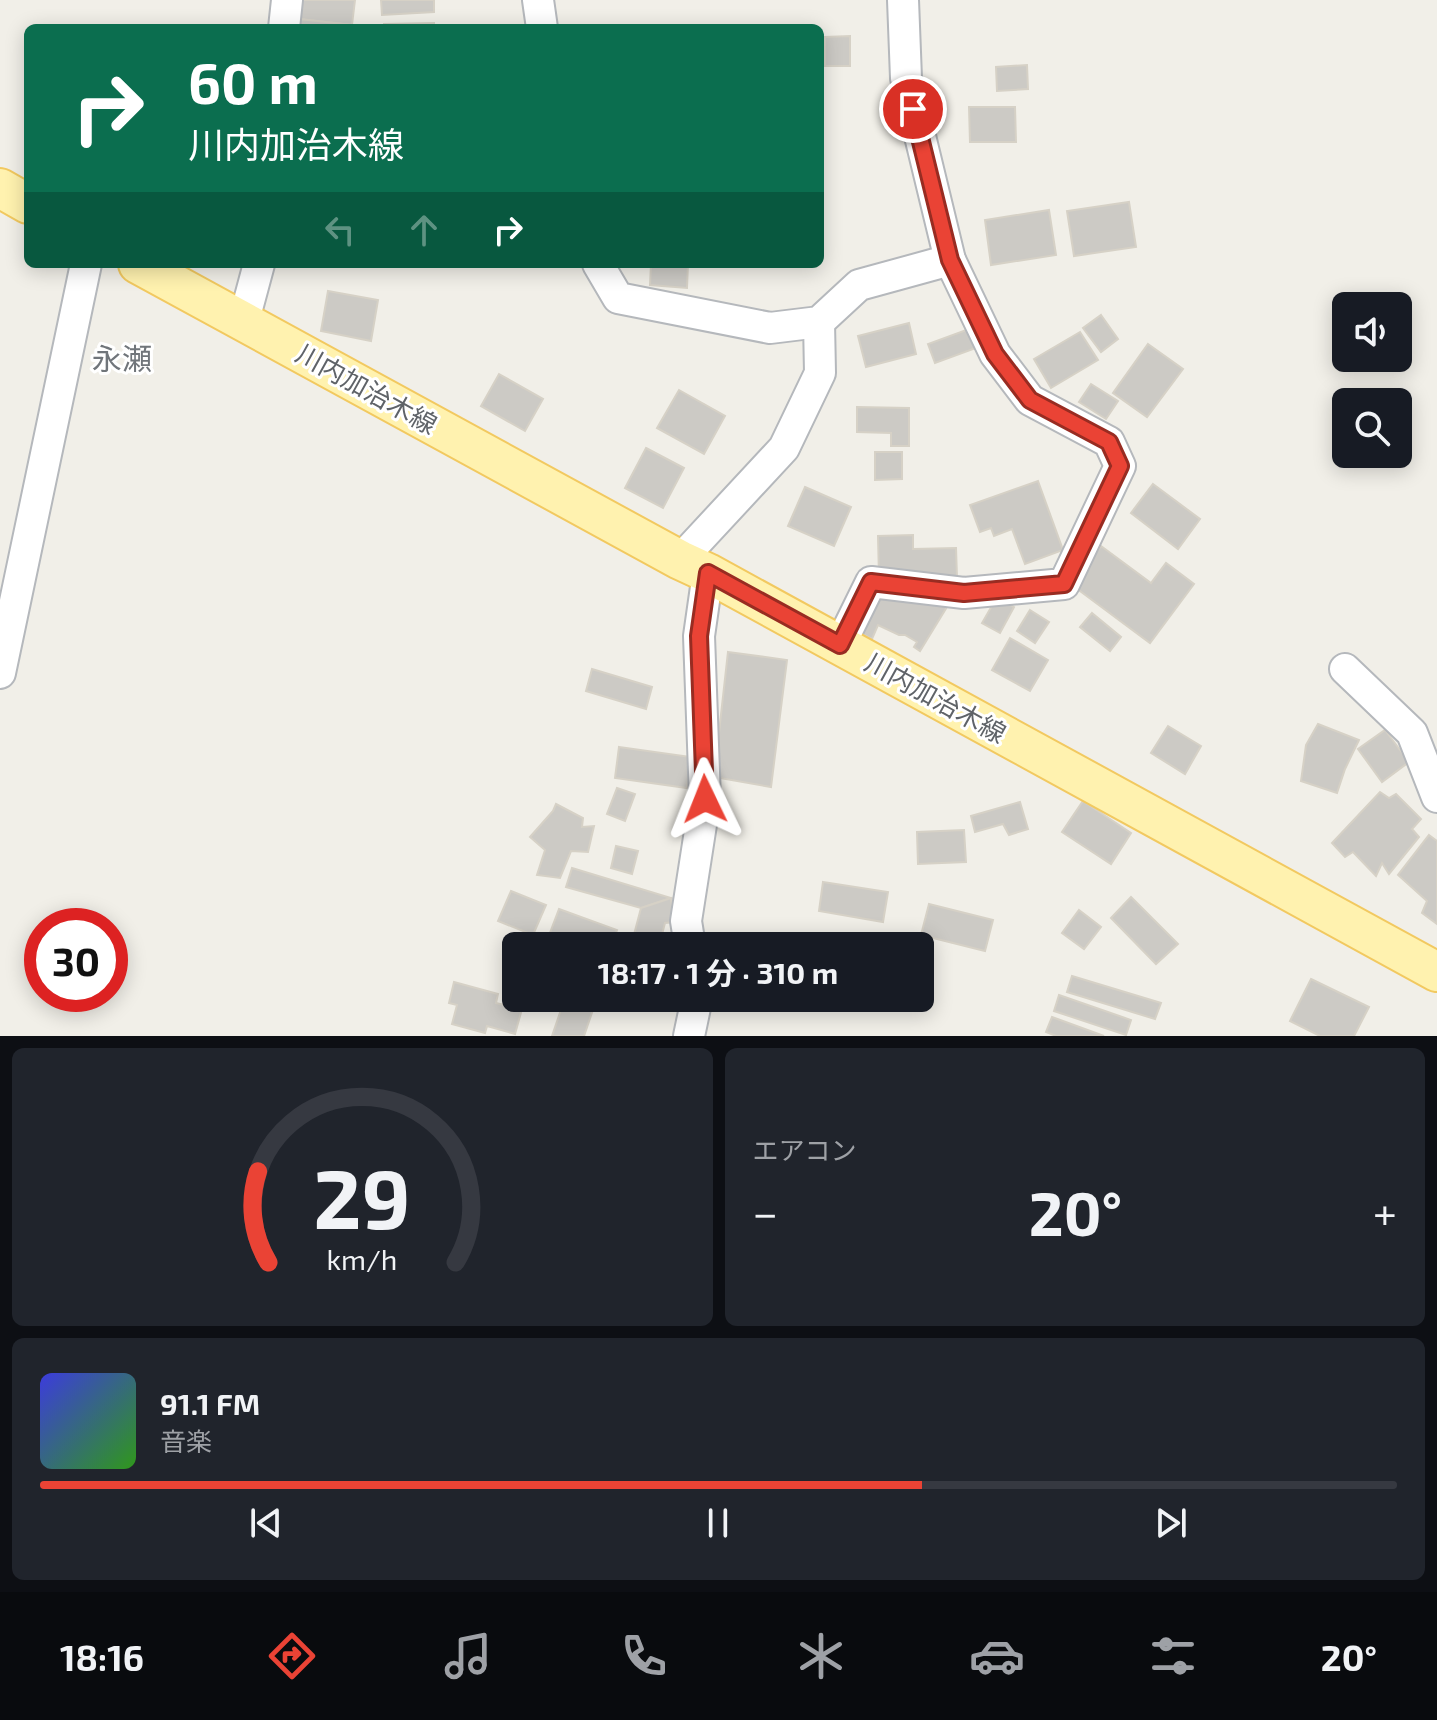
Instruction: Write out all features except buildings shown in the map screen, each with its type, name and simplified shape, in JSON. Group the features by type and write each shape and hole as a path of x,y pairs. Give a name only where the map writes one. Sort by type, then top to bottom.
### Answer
{"main road":[{"path":"0,188 24,202"},
{"name":"川内加治木線","path":"146,268 1437,972"}],"street":[{"path":"284,24 287,0"},
{"path":"538,0 541,24"},
{"path":"840,645 871,582 964,593 1064,584 1120,466 1109,442 1030,400 995,354 950,260 906,78 903,0"},
{"path":"600,268 618,298 770,328 819,322 859,285 950,260"},
{"path":"0,673 85,268"},
{"path":"244,320 258,268"},
{"path":"688,932 686,921 705,799 694,566 784,448 820,373 819,322"},
{"path":"1345,669 1412,733 1437,797"},
{"path":"689,1036 694,1012"}],"district":[{"name":"永瀬","path":"122,358"}],"route":[{"path":"705,799 699,636 708,573 840,645 871,582 964,593 1064,584 1120,466 1109,442 1030,400 995,354 950,260 913,109"}]}
